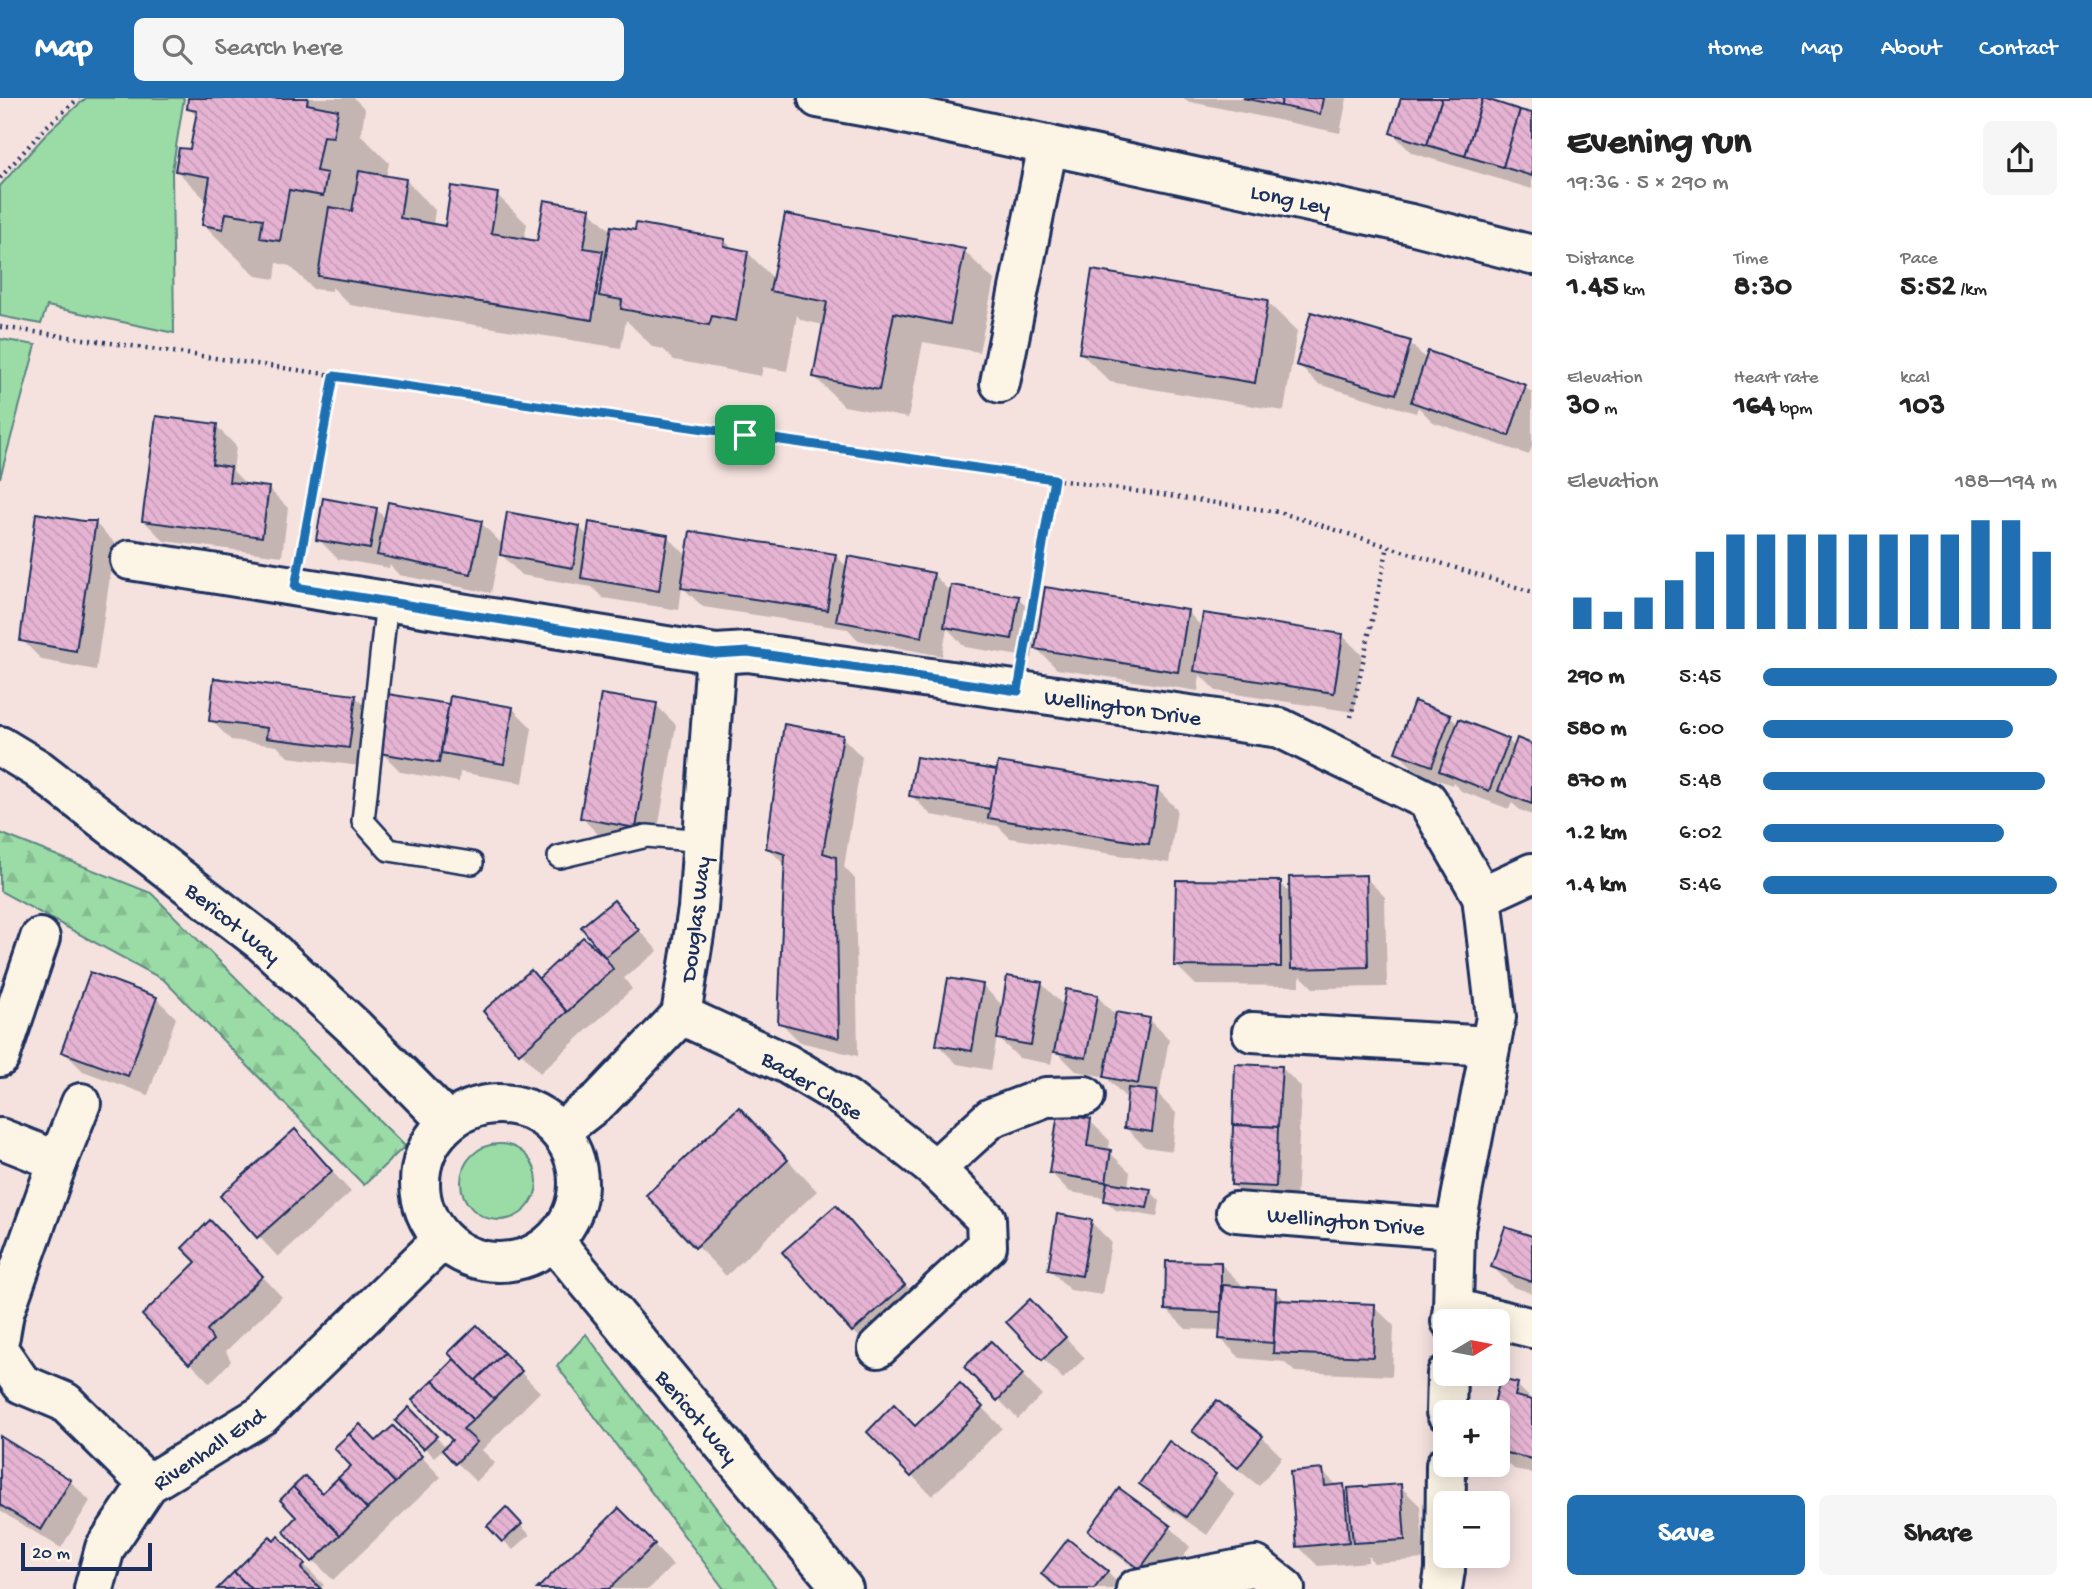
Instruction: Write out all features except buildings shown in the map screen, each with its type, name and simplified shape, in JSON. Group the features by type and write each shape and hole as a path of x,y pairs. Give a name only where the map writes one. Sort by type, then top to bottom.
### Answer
{"street":[{"name":"Long Ley","path":"818,98 891,105 1048,145 1411,224 1532,255"},
{"path":"1000,383 1048,145"},
{"name":"Wellington Drive","path":"130,560 716,654 748,652 1280,728 1427,800 1482,896 1496,1017 1455,1229 1452,1309"},
{"name":"Douglas Way","path":"560,1131 600,1100 681,1015 698,909 716,654"},
{"name":"Bericot Way","path":"0,746 38,769 262,942 355,1028 447,1122"},
{"path":"1482,896 1532,873"},
{"path":"0,1057 40,938"},
{"name":"Bader Close","path":"681,1015 787,1064 846,1098 935,1169 986,1219 987,1246 878,1348"},
{"path":"1252,1032 1490,1046"},
{"path":"935,1169 991,1118 1046,1097 1085,1096"},
{"path":"0,1336 4,1313 81,1103"},
{"path":"493,1104 517,1105 540,1115 560,1131 572,1151 578,1175 578,1199 569,1222 554,1241 534,1255 510,1262 486,1262 463,1254 442,1240 428,1218 420,1193 421,1167 430,1142 447,1122 469,1109 493,1104"},
{"path":"0,1138 58,1161"},
{"name":"Wellington Drive","path":"1236,1212 1455,1229"},
{"name":"Rivenhall End","path":"93,1589 105,1548 148,1484 262,1415 442,1240"},
{"name":"Bericot Way","path":"554,1241 844,1589"},
{"path":"1510,1324 1532,1328"},
{"path":"0,1352 22,1384 65,1402 148,1484"},
{"path":"1442,1589 1445,1570 1446,1477"},
{"path":"1136,1589 1256,1566 1286,1589"}],"lane":[{"path":"387,601 363,821 389,850 472,863"},
{"path":"559,857 647,836 702,841"}],"path":[{"path":"0,178 46,127 79,98"},
{"path":"0,327 1279,512 1532,592"},
{"path":"295,587 334,376"},
{"path":"1018,691 1054,479"},
{"path":"1342,759 1388,546"}],"green space":[{"path":"86,98 184,98 172,171 174,333 47,306 41,324 0,316 0,186 50,130"},
{"path":"0,339 36,345 0,478"},
{"path":"0,833 151,893 405,1146 364,1185 164,980 0,891"},
{"path":"499,1144 514,1147 526,1155 534,1167 537,1182 534,1197 526,1209 514,1217 499,1220 484,1217 472,1209 464,1197 461,1182 464,1167 472,1155 484,1147"},
{"path":"586,1334 775,1589 724,1589 557,1366"}],"route":[{"path":"334,376 745,435 1054,479 1018,691 748,652 716,654 295,587 334,376"}]}
